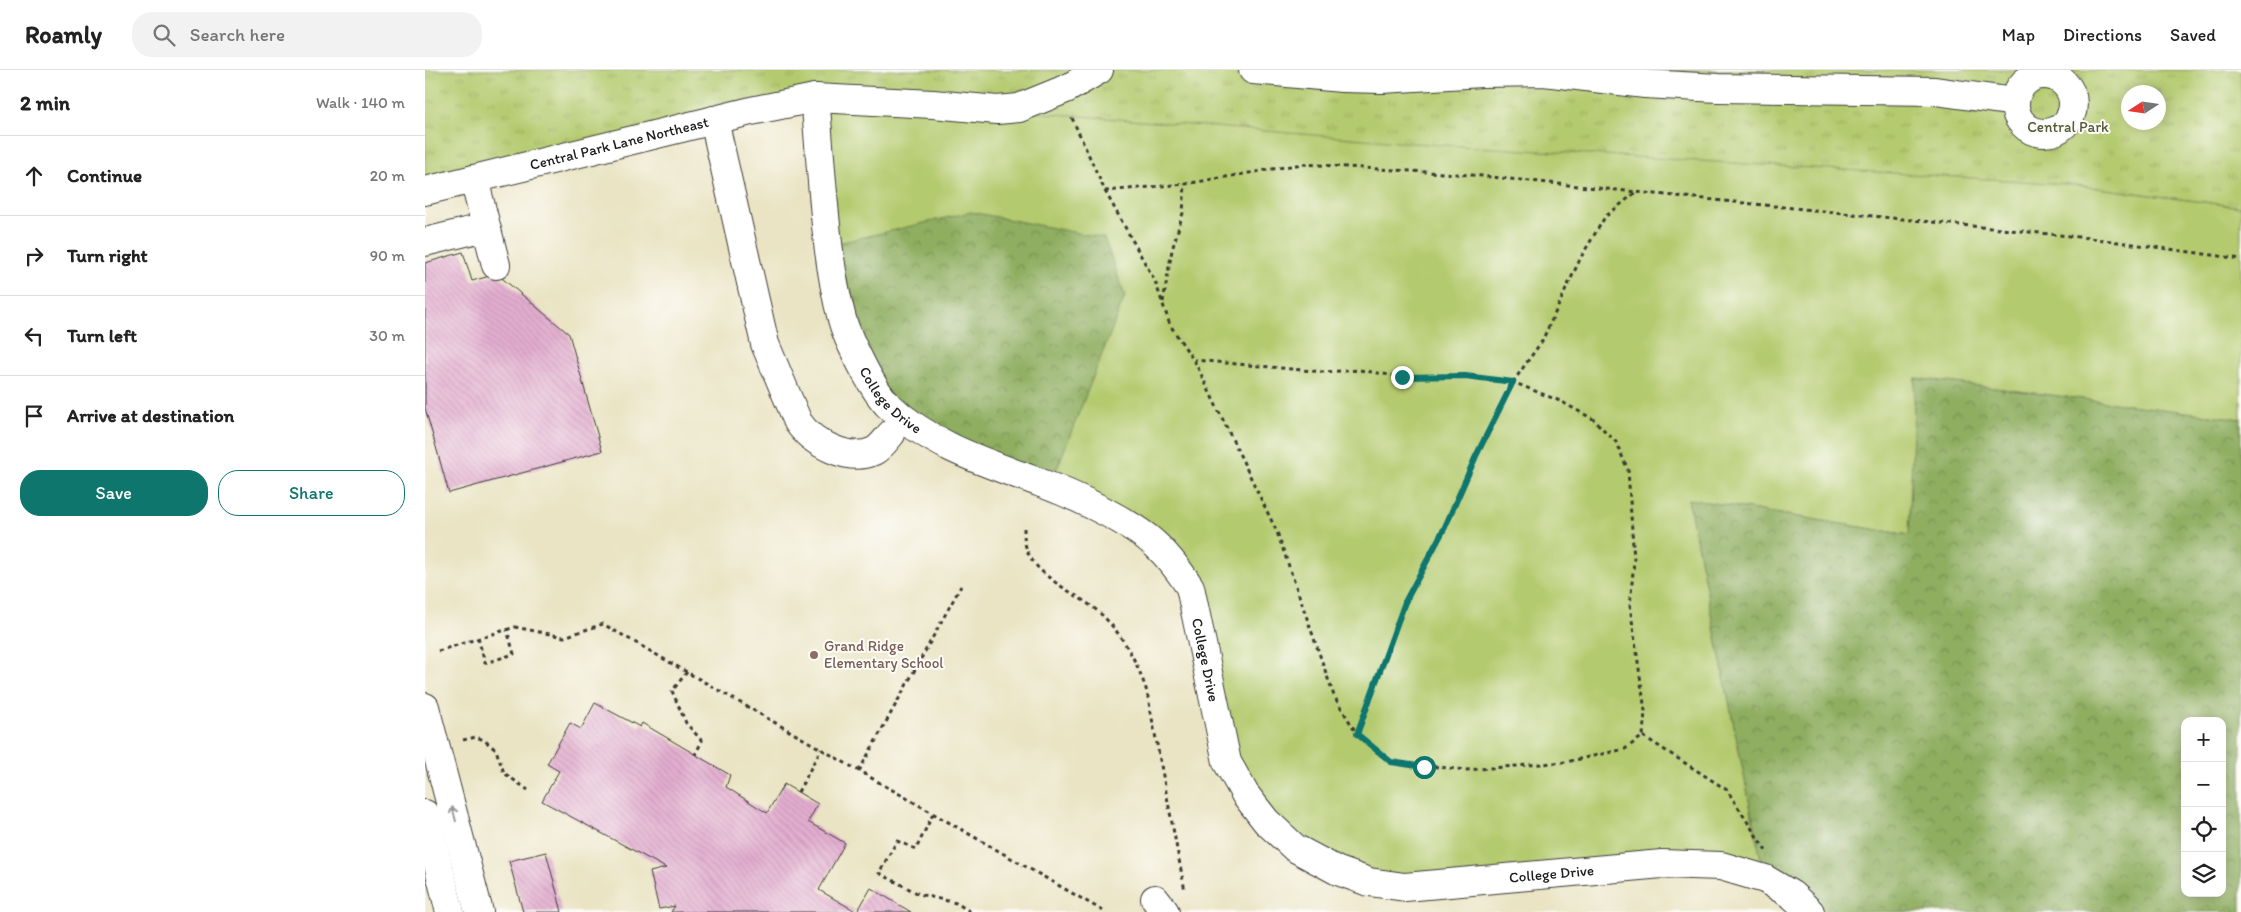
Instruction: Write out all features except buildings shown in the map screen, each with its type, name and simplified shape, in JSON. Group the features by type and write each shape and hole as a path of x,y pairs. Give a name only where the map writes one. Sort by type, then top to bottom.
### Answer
{"street":[{"name":"Central Park Lane Northeast","path":"425,191 714,120 815,98 923,103 997,110 1019,108 1041,101 1099,70"},
{"path":"1253,70 1342,78 1382,79 1482,73 1544,72 1645,84 1718,88 1935,91 2015,102"},
{"path":"2043,73 2056,78 2070,91 2072,110 2069,119 2062,126 2044,133 2026,126 2020,120 2015,102 2022,86 2043,73"},
{"name":"College Drive","path":"815,98 835,284 846,329 870,379 887,404 920,431 946,446 1071,494 1132,528 1156,545 1176,567 1190,587 1227,762 1245,794 1265,821 1295,848 1338,871 1369,882 1405,887 1662,864 1721,866 1765,879 1792,895 1810,912"},
{"path":"714,120 765,344 798,422 805,432 817,441 852,455 863,455 876,450 891,434"},
{"path":"474,179 496,265"},
{"path":"425,242 486,227"},
{"path":"425,707 479,912"},
{"path":"425,814 432,871 450,912"},
{"path":"432,871 466,861"}],"path":[{"path":"1075,114 1071,119 1105,191 1155,280 1170,325 1194,360 1277,532 1334,696 1357,734 1391,762 1466,770 1566,762 1625,749 1643,736 1645,711 1630,606 1634,560 1629,470 1616,442 1593,420 1560,401 1513,382 1465,376 1402,377 1360,370 1324,372 1194,360"},
{"path":"1105,191 1185,184 1302,164 1472,175 2089,238 2241,259"},
{"path":"1162,303 1172,250 1183,213 1185,184"},
{"path":"1357,734 1405,602 1445,527 1476,456 1513,382 1542,341 1581,257 1605,217 1636,192"},
{"path":"1024,528 1026,547 1034,564 1047,576 1083,598 1105,617 1120,635 1138,666 1147,692 1186,893"},
{"path":"859,771 961,586"},
{"path":"438,650 515,627 564,637 603,624 1105,912"},
{"path":"478,638 485,663 493,661 514,654 507,630"},
{"path":"687,672 672,691 686,723 703,741 695,755"},
{"path":"1643,736 1675,754 1727,790 1765,847 1767,855"},
{"path":"462,740 476,737 497,750 504,774 528,790"},
{"path":"798,792 821,749"},
{"path":"933,814 916,849 897,841 879,873 919,894 956,904 971,912"}],"green space":[{"name":"Central Park","path":"425,70 2241,70 2241,207 2068,184 1412,143 865,100 425,192"},
{"path":"815,98 1019,108 2068,184 2241,207 2241,419 1915,378 1910,535 1688,499 1765,879 1721,866 1473,881 1338,871 1245,794 1190,587 1071,494 830,245"},
{"path":"971,212 1104,238 1125,296 1050,486 887,404 830,245"},
{"path":"1915,378 2241,419 2241,912 1810,912 1765,879 1688,499 1909,535"}],"place":[{"name":"Grand Ridge Elementary School","path":"814,655"}],"route":[{"path":"1402,377 1465,376 1513,382 1476,456 1445,527 1405,602 1357,734 1391,762 1424,767"}]}
